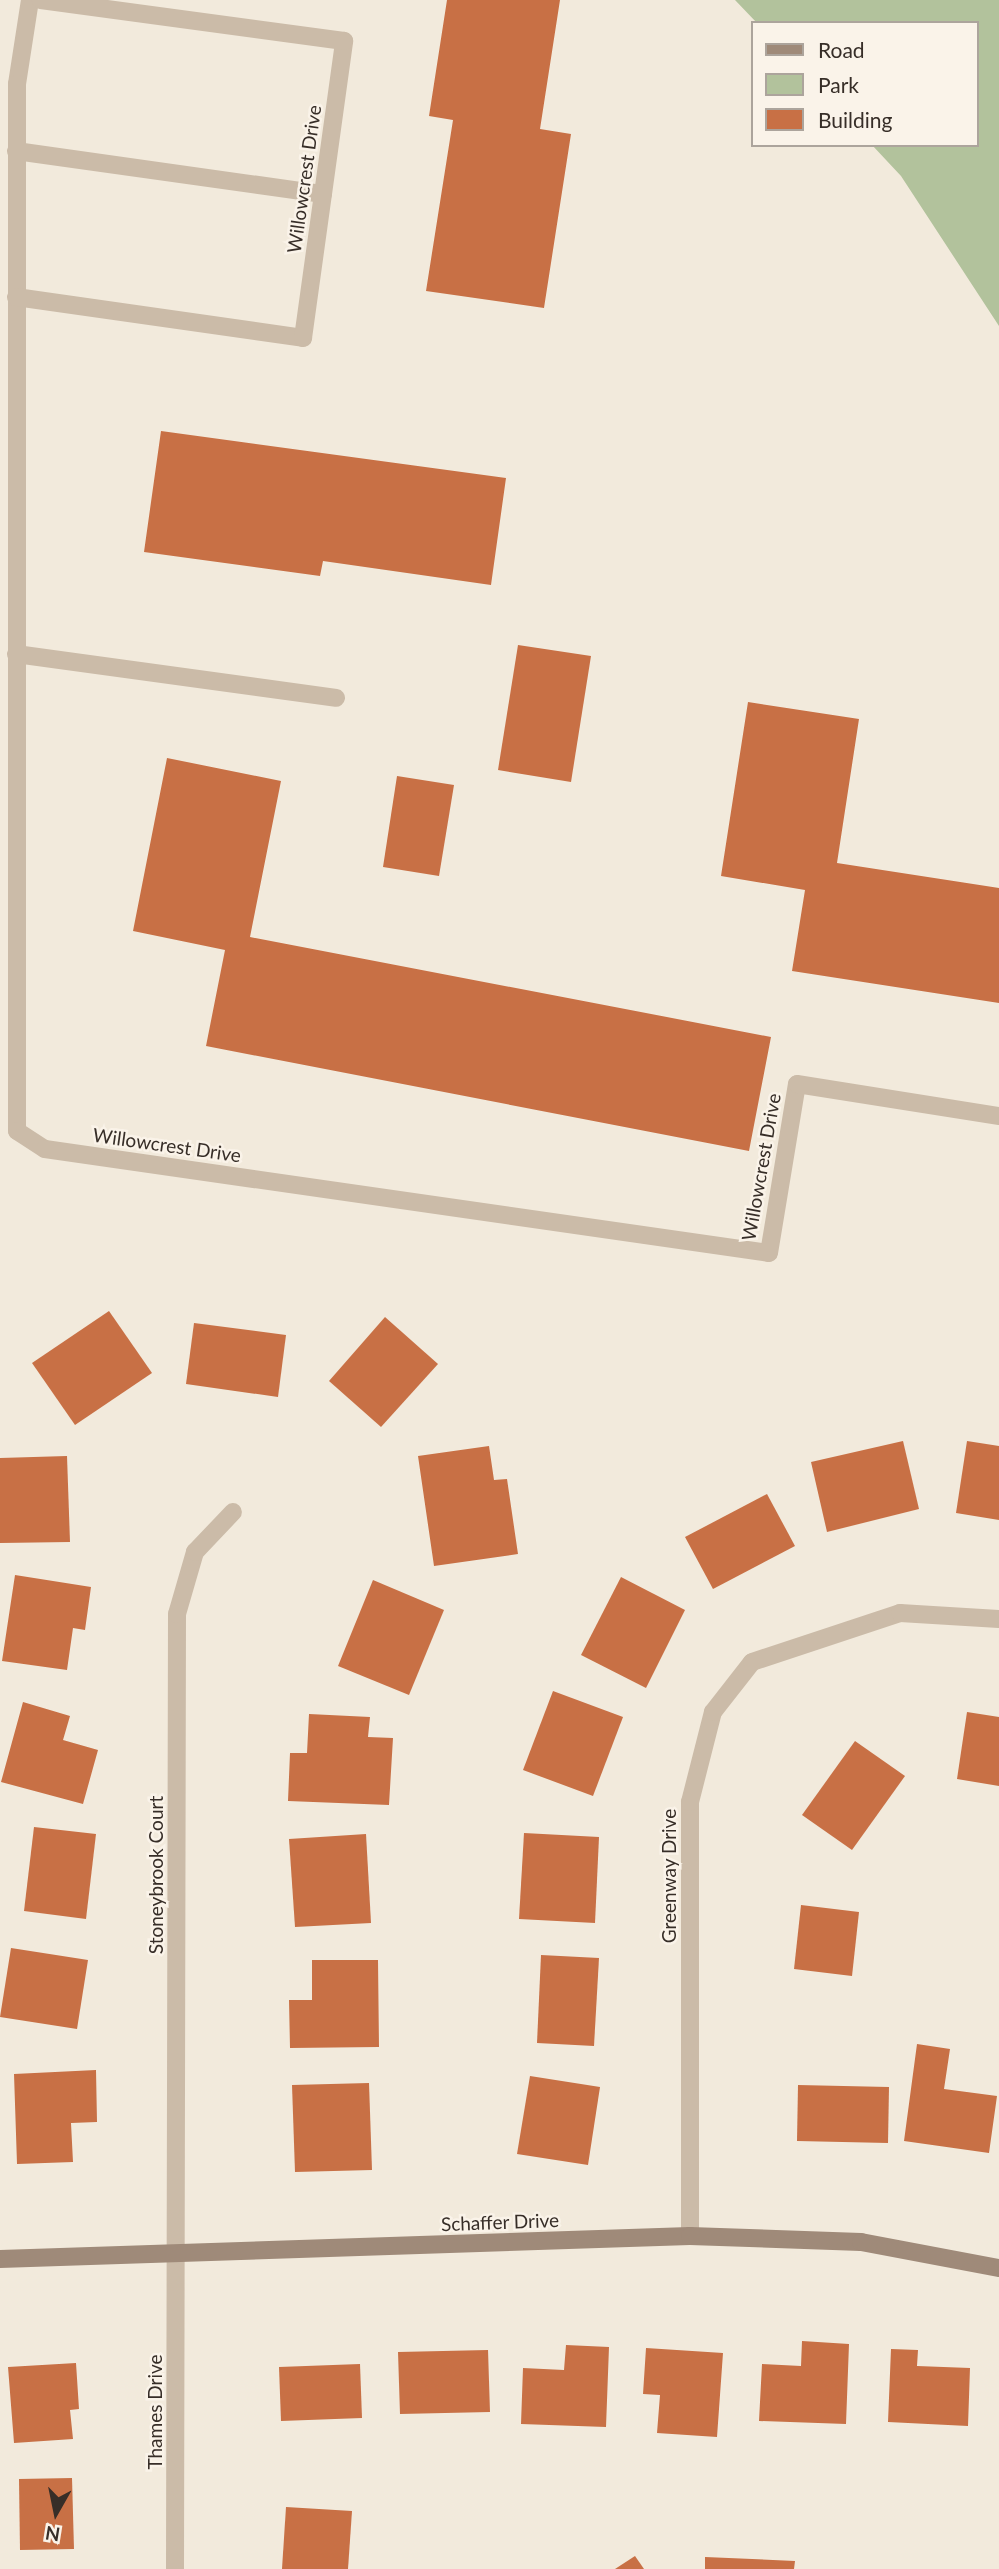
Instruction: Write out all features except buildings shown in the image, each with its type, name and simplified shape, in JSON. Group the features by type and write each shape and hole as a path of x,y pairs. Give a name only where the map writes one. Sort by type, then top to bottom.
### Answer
{"street":[{"name":"Willowcrest Drive","path":"30,0 17,84 16,151 17,1131 45,1149 769,1253 797,1084 999,1116"},
{"name":"Willowcrest Drive","path":"16,297 303,338 344,41 41,0"},
{"path":"16,151 323,194"},
{"path":"16,654 336,698"},
{"name":"Stoneybrook Court","path":"177,2255 177,1614 195,1552 233,1512"},
{"name":"Greenway Drive","path":"690,2236 690,1802 713,1712 752,1662 900,1613 999,1619"},
{"name":"Schaffer Drive","path":"0,2259 690,2236 861,2242 999,2268"},
{"name":"Thames Drive","path":"176,2569 177,2255"}],"green space":[{"path":"735,0 999,0 999,326 901,176 874,147 978,147 978,21 755,21"}]}
